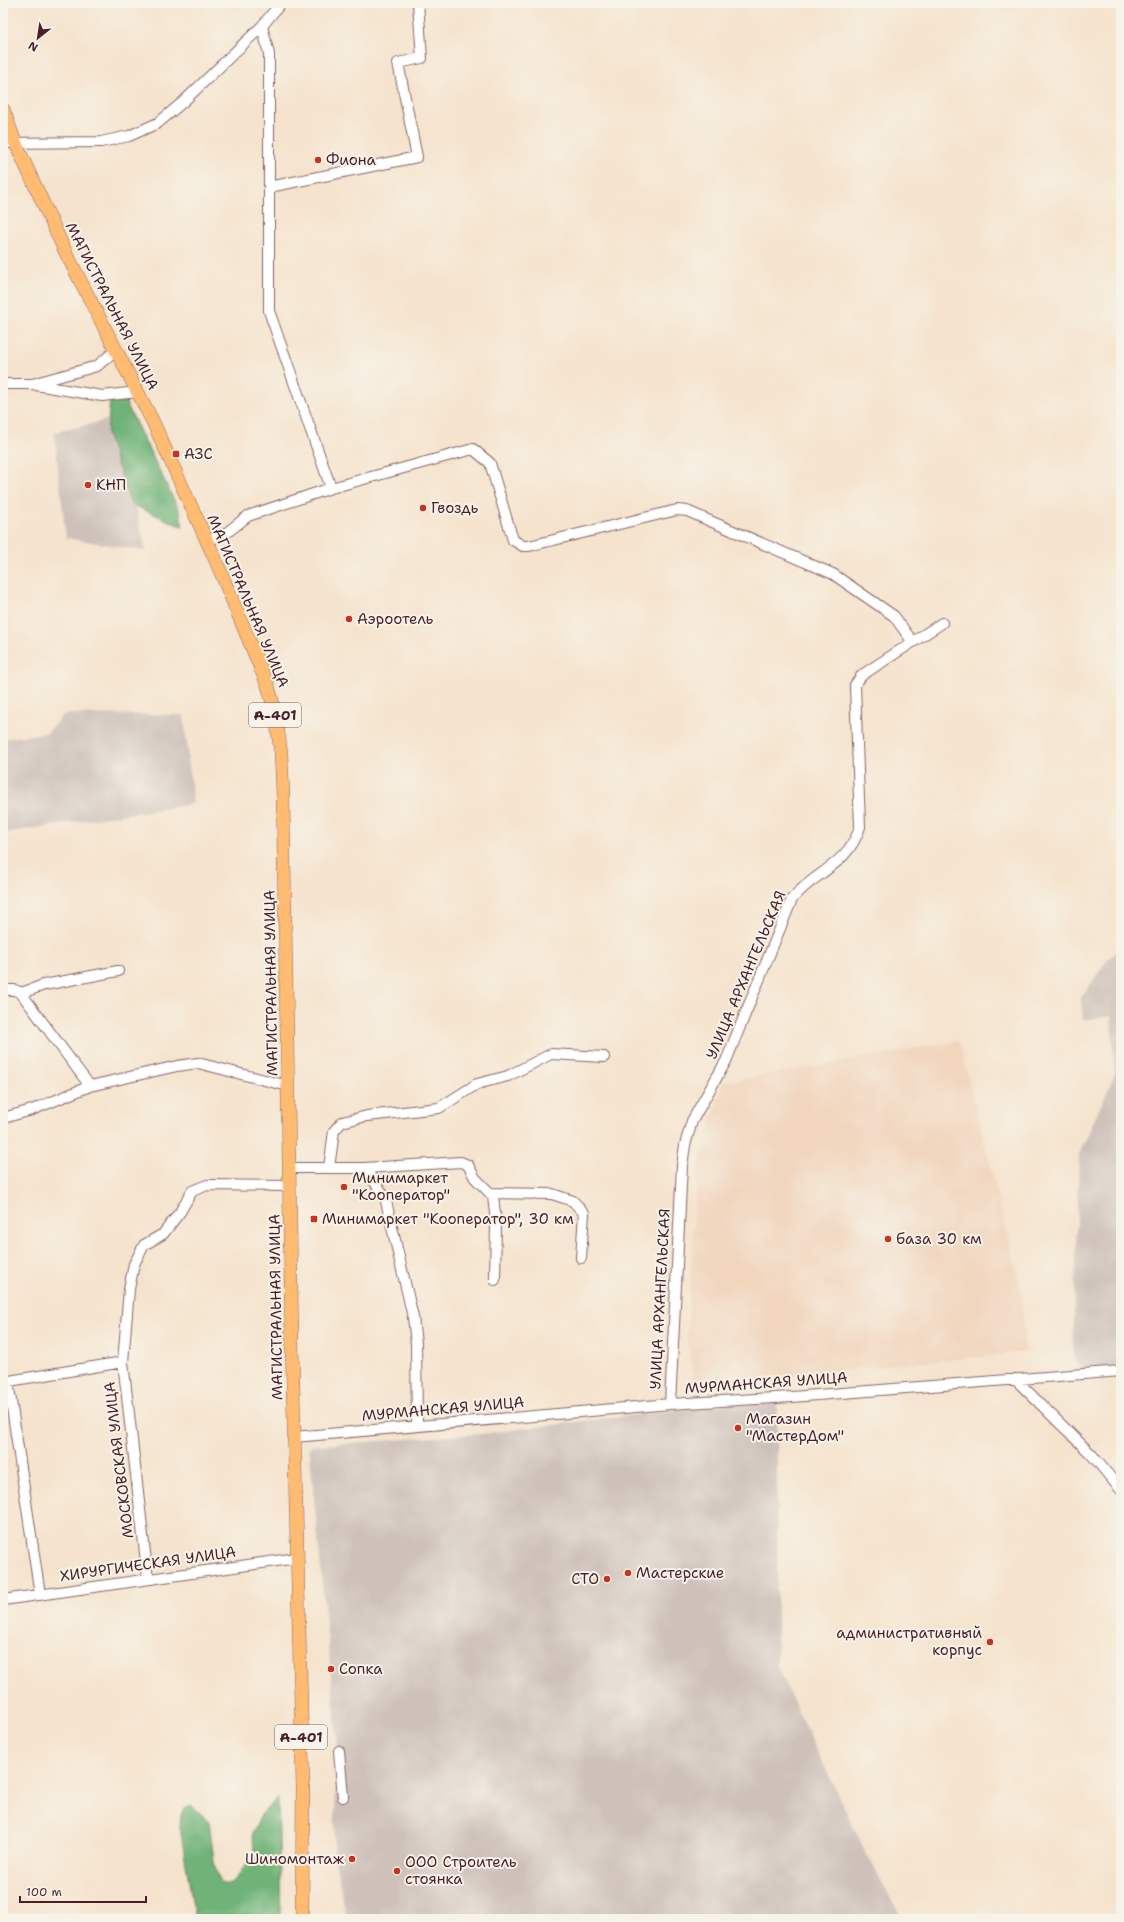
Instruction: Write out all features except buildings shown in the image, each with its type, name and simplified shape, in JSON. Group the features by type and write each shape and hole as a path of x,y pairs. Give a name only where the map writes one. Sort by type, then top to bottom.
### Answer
{"main road":[{"name":"МАГИСТРАЛЬНАЯ УЛИЦА","path":"3,109 9,142 153,422 268,686 275,712 279,740 283,795 294,1437 303,1788 302,1918"}],"street":[{"path":"9,142 101,142 130,136 158,123 183,102 262,26 281,3"},
{"path":"269,187 417,157 398,62 422,58 418,3"},
{"path":"262,26 269,54 270,311 331,488"},
{"path":"32,384 97,366 116,350"},
{"path":"3,384 32,384 102,396 137,392"},
{"path":"206,541 226,534 248,516 331,488 473,449 490,463 513,540 518,544 529,546 678,510 687,511 833,574 894,616 912,641"},
{"name":"УЛИЦА АРХАНГЕЛЬСКАЯ","path":"670,1404 682,1166 685,1145 692,1121 726,1061 792,899 802,887 845,856 855,841 860,827 855,685 862,675 942,622"},
{"path":"21,992 44,985 118,971"},
{"path":"3,990 15,990 21,992 90,1086"},
{"path":"329,1168 334,1130 342,1122 367,1116 439,1108 476,1084 508,1076 551,1054 604,1057"},
{"path":"3,1118 32,1110 90,1086 176,1066 198,1063 288,1086"},
{"path":"290,1168 365,1168 461,1162 468,1165 475,1178 493,1196 496,1222 495,1280"},
{"path":"365,1168 385,1197 413,1317 416,1344 417,1426"},
{"name":"МОСКОВСКАЯ УЛИЦА","path":"148,1579 123,1362 129,1289 134,1264 144,1245 162,1234 180,1212 192,1191 207,1185 290,1186"},
{"path":"491,1194 552,1194 573,1201 584,1213 581,1258"},
{"path":"40,1595 5,1382 123,1362"},
{"name":"МУРМАНСКАЯ УЛИЦА","path":"294,1437 670,1404 792,1397 1121,1371"},
{"path":"1015,1379 1092,1455 1121,1490"},
{"name":"ХИРУРГИЧЕСКАЯ УЛИЦА","path":"3,1600 297,1558"},
{"path":"339,1751 342,1797"}],"shaded area":[{"path":"115,418 146,551 66,538 54,433"},
{"path":"64,714 184,715 193,804 3,833 3,739 47,733"},
{"path":"1121,947 1121,1367 1087,1369 1079,1366 1073,1356 1079,1154 1115,1074 1111,1016 1083,1020 1081,998 1107,960"},
{"name":"база 30 км","path":"959,1041 1022,1294 1025,1352 694,1385 687,1336 697,1171 723,1082"},
{"path":"777,1398 777,1667 863,1847 902,1919 347,1919 334,1856 337,1736 309,1446 479,1434"}],"green space":[{"path":"124,399 180,512 183,527 131,504 107,434 110,400"},
{"path":"278,1797 281,1919 195,1919 180,1827 181,1815 184,1808 191,1805 209,1821 215,1868 220,1882 228,1884 234,1881 254,1853 253,1833 261,1815"}],"place":[{"name":"Фиона","path":"318,160"},
{"name":"АЗС","path":"176,454"},
{"name":"КНП","path":"88,485"},
{"name":"Гвоздь","path":"423,508"},
{"name":"Аэроотель","path":"349,619"},
{"name":"Минимаркет \"Кооператор\"","path":"344,1187"},
{"name":"Минимаркет \"Кооператор\", 30 км","path":"314,1219"},
{"name":"база 30 км","path":"888,1239"},
{"name":"Магазин \"МастерДом\"","path":"738,1428"},
{"name":"Мастерские","path":"628,1573"},
{"name":"СТО","path":"607,1579"},
{"name":"административный корпус","path":"990,1642"},
{"name":"Сопка","path":"331,1669"},
{"name":"Шиномонтаж","path":"352,1859"},
{"name":"ООО Строитель стоянка","path":"397,1871"}]}
